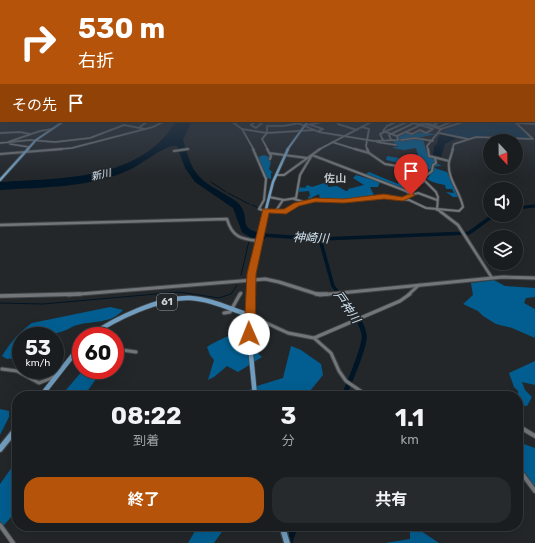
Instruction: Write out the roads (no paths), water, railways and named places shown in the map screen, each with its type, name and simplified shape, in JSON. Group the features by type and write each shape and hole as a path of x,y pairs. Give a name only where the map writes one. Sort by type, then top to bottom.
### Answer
{"main road":[{"path":"0,180 36,140 56,126"},
{"path":"254,391 251,360 249,315 251,280 258,240 276,175 284,156 299,131 304,126"},
{"name":"61","path":"105,327 181,298 196,299 249,315"},
{"path":"64,366 72,356"},
{"path":"45,391 54,379"},
{"path":"0,450 12,434"},
{"path":"283,531 287,543"}],"street":[{"path":"1,143 36,140 55,142 90,138 119,126"},
{"path":"127,126 140,127 145,129"},
{"path":"0,154 79,147 152,126"},
{"path":"238,126 242,129 255,152 266,179 264,200 259,209 274,212 286,212 294,206 315,200 344,201 384,197 412,201 423,207 438,210 459,211 463,207 460,193 448,172 449,161 454,144 476,137 533,139 520,126"},
{"path":"253,126 256,128 258,126"},
{"path":"267,126 267,133 262,139 270,159"},
{"path":"307,126 319,132 367,140 398,140 397,136"},
{"path":"316,126 323,129 319,132"},
{"path":"345,126 357,130"},
{"path":"389,126 383,131 397,136 417,126"},
{"path":"383,140 380,134 396,126"},
{"path":"398,126 409,130"},
{"path":"391,140 389,136 406,126"},
{"path":"433,126 441,129"},
{"path":"447,126 441,129 428,148 429,156 449,161"},
{"path":"276,175 284,175 332,142 362,127 369,129 366,146 370,153"},
{"path":"405,132 412,134 420,130 426,127 433,129 426,133 420,130"},
{"path":"8,143 31,134 52,129"},
{"path":"242,129 267,133 314,130"},
{"path":"0,133 20,132 31,134"},
{"path":"439,133 468,139"},
{"path":"401,140 415,138 432,141"},
{"path":"377,141 380,143 396,145"},
{"path":"332,142 370,153 383,163 402,166 422,180 436,192 438,210 460,227 492,278"},
{"path":"8,143 29,147"},
{"path":"175,150 188,149"},
{"path":"268,153 307,158"},
{"path":"312,155 406,191 411,195"},
{"path":"294,199 298,195 297,184 303,167 312,155"},
{"path":"422,180 432,171 433,166 436,163 435,158"},
{"path":"403,199 418,193 424,197 437,200"},
{"path":"269,197 283,200 294,199 304,202"},
{"path":"274,212 282,204 283,200"},
{"path":"0,225 227,219 230,231 236,237 258,240"},
{"path":"0,296 60,296 270,279 279,281 304,293 313,295 492,278 535,278"},
{"path":"314,338 405,298 419,285"},
{"path":"224,313 229,313 232,310 240,293"},
{"path":"249,315 288,333 314,338 331,353 339,371 346,381 360,391"},
{"path":"124,350 136,352"},
{"path":"2,369 12,370"},
{"path":"33,379 39,383 49,379"},
{"path":"523,429 535,436"},
{"path":"523,475 535,491"},
{"path":"0,525 12,543"}],"water":[{"name":"新川","path":"172,126 189,126 183,140 191,163 197,174 208,184 237,202 242,208 247,226 256,232 266,234 265,239 251,238 242,232 233,208 195,182 185,168 177,146 161,151 129,170 98,180 66,186 0,190 0,182 73,177 121,166 142,155 161,141"},
{"path":"441,134 457,138 445,144 441,157 433,155 434,146 437,144 438,138"}],"waterway":[{"path":"211,182 226,192"},
{"path":"228,193 249,204"},
{"path":"252,205 257,207"},
{"name":"神崎川","path":"523,207 535,206"},
{"name":"神崎川","path":"320,239 469,233 484,222"},
{"name":"神崎川","path":"261,235 320,239"},
{"name":"戸神川","path":"320,239 333,286 340,295"},
{"path":"241,275 249,241"},
{"path":"0,303 43,304 179,292 219,298 231,294 237,285"},
{"name":"戸神川","path":"339,294 357,318 364,334 363,346 346,391"},
{"name":"戸神川","path":"289,543 293,531"}],"district":[{"name":"佐山","path":"335,178"}]}
